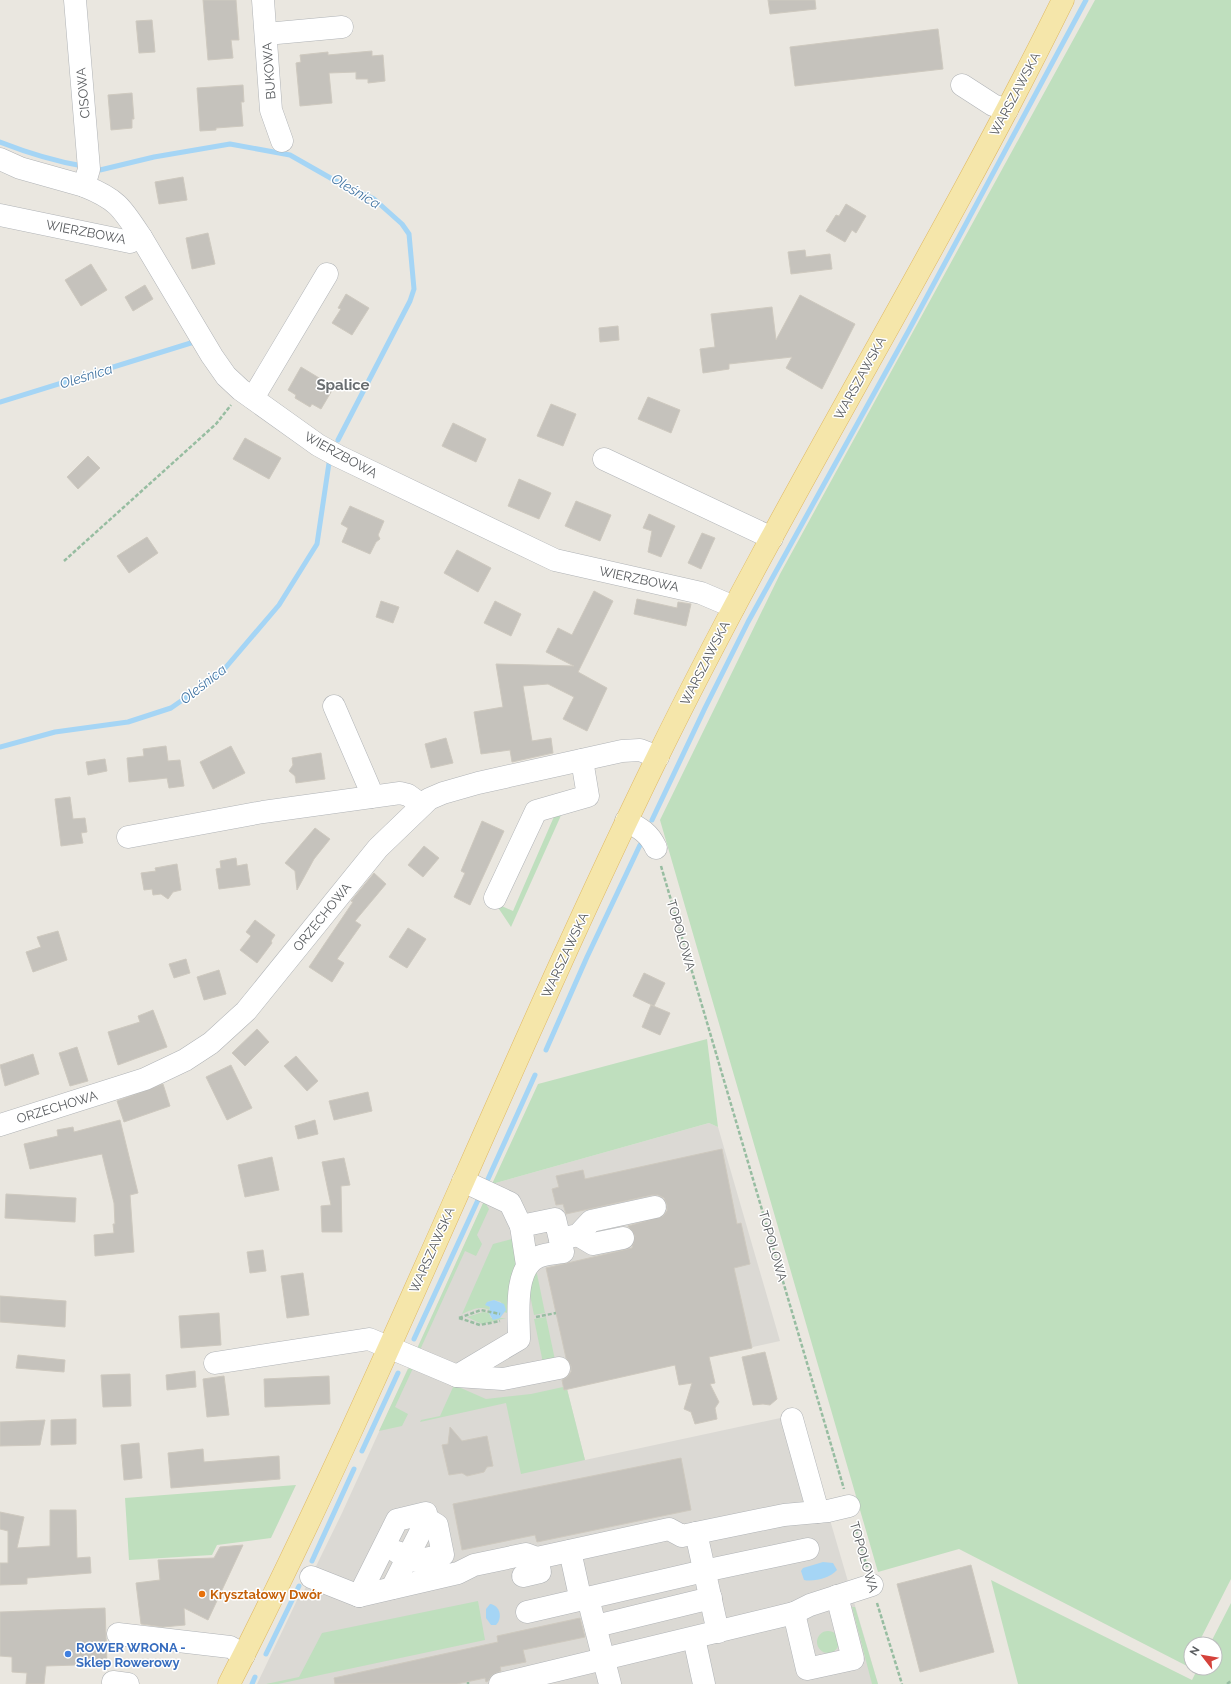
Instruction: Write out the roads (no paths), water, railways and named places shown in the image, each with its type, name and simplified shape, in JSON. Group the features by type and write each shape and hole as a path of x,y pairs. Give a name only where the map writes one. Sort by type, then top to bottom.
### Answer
{"main road":[{"name":"WARSZAWSKA","path":"229,1684 298,1545 626,821 734,607 1007,110 1063,0"}],"street":[{"name":"CISOWA","path":"75,0 89,169 84,186"},
{"name":"BUKOWA","path":"263,0 271,110 282,141"},
{"path":"266,34 342,27"},
{"path":"962,85 993,105 1007,110"},
{"path":"0,159 20,168 84,186 103,193 118,204 141,237"},
{"name":"WIERZBOWA","path":"0,215 130,242 141,237 212,356 226,376 247,394 318,445 338,456 555,560 701,593 734,607"},
{"path":"247,394 327,274"},
{"path":"604,459 772,538"},
{"path":"334,706 369,787 371,797"},
{"name":"ORZECHOWA","path":"0,1125 145,1079 185,1060 211,1043 246,1011 378,848 422,805 436,795 450,790 633,750 640,750 658,757"},
{"path":"495,898 536,811 588,796 582,760"},
{"path":"128,837 263,812 371,797 406,794 422,805"},
{"path":"626,821 643,830 651,838 656,848"},
{"path":"463,1181 510,1203 521,1226 527,1266"},
{"path":"457,1376 519,1339 512,1316 522,1276 527,1266 537,1257 563,1252 569,1237 590,1222 655,1207"},
{"path":"521,1226 555,1219 569,1237 593,1244 623,1238"},
{"path":"215,1363 369,1339 457,1376 503,1379 559,1368"},
{"path":"792,1419 818,1512"},
{"path":"311,1576 359,1596 458,1573 474,1565 526,1554 537,1558 669,1529 682,1536 784,1515 818,1512 849,1506"},
{"path":"359,1596 397,1520 426,1513 427,1519 392,1588"},
{"path":"384,1546 416,1561 443,1555 437,1524 427,1519"},
{"path":"696,1533 718,1632"},
{"path":"527,1612 704,1571 808,1549"},
{"path":"570,1551 579,1592 590,1606 605,1659 610,1684"},
{"path":"523,1576 540,1572 537,1558"},
{"path":"509,1683 538,1680 605,1659 794,1613 810,1605 872,1585"},
{"path":"794,1613 802,1677 853,1659 837,1596"},
{"path":"596,1626 710,1598"},
{"path":"118,1634 230,1647 244,1655"},
{"path":"694,1638 704,1684"}],"water":[{"path":"494,1300 504,1304 506,1310 500,1318 493,1320 489,1313 490,1307 485,1305 487,1302"},
{"path":"823,1562 833,1563 837,1570 822,1579 804,1580 801,1571 803,1568"},
{"path":"490,1604 496,1607 499,1612 500,1616 496,1625 491,1625 486,1618 486,1609"}],"waterway":[{"path":"652,820 748,622 909,330 1086,0"},
{"name":"Oleśnica","path":"0,142 41,156 83,166"},
{"name":"Oleśnica","path":"100,170 154,157 230,144 290,155 334,180 374,199 402,224 409,234 414,289 410,301 338,440"},
{"name":"Oleśnica","path":"0,402 194,342"},
{"name":"Oleśnica","path":"0,747 55,732 128,722 171,708 221,673 279,605 317,544 329,463"},
{"path":"546,1050 587,957 640,845"},
{"path":"488,1179 535,1075"},
{"path":"414,1339 478,1200"},
{"path":"362,1451 398,1373"},
{"path":"312,1561 354,1469"},
{"path":"266,1654 299,1586"},
{"path":"252,1684 255,1677"}],"place":[{"name":"Kryształowy Dwór","path":"202,1594"},
{"name":"ROWER WRONA - Sklep Rowerowy","path":"68,1654"}],"district":[{"name":"Spalice","path":"343,385"}]}
